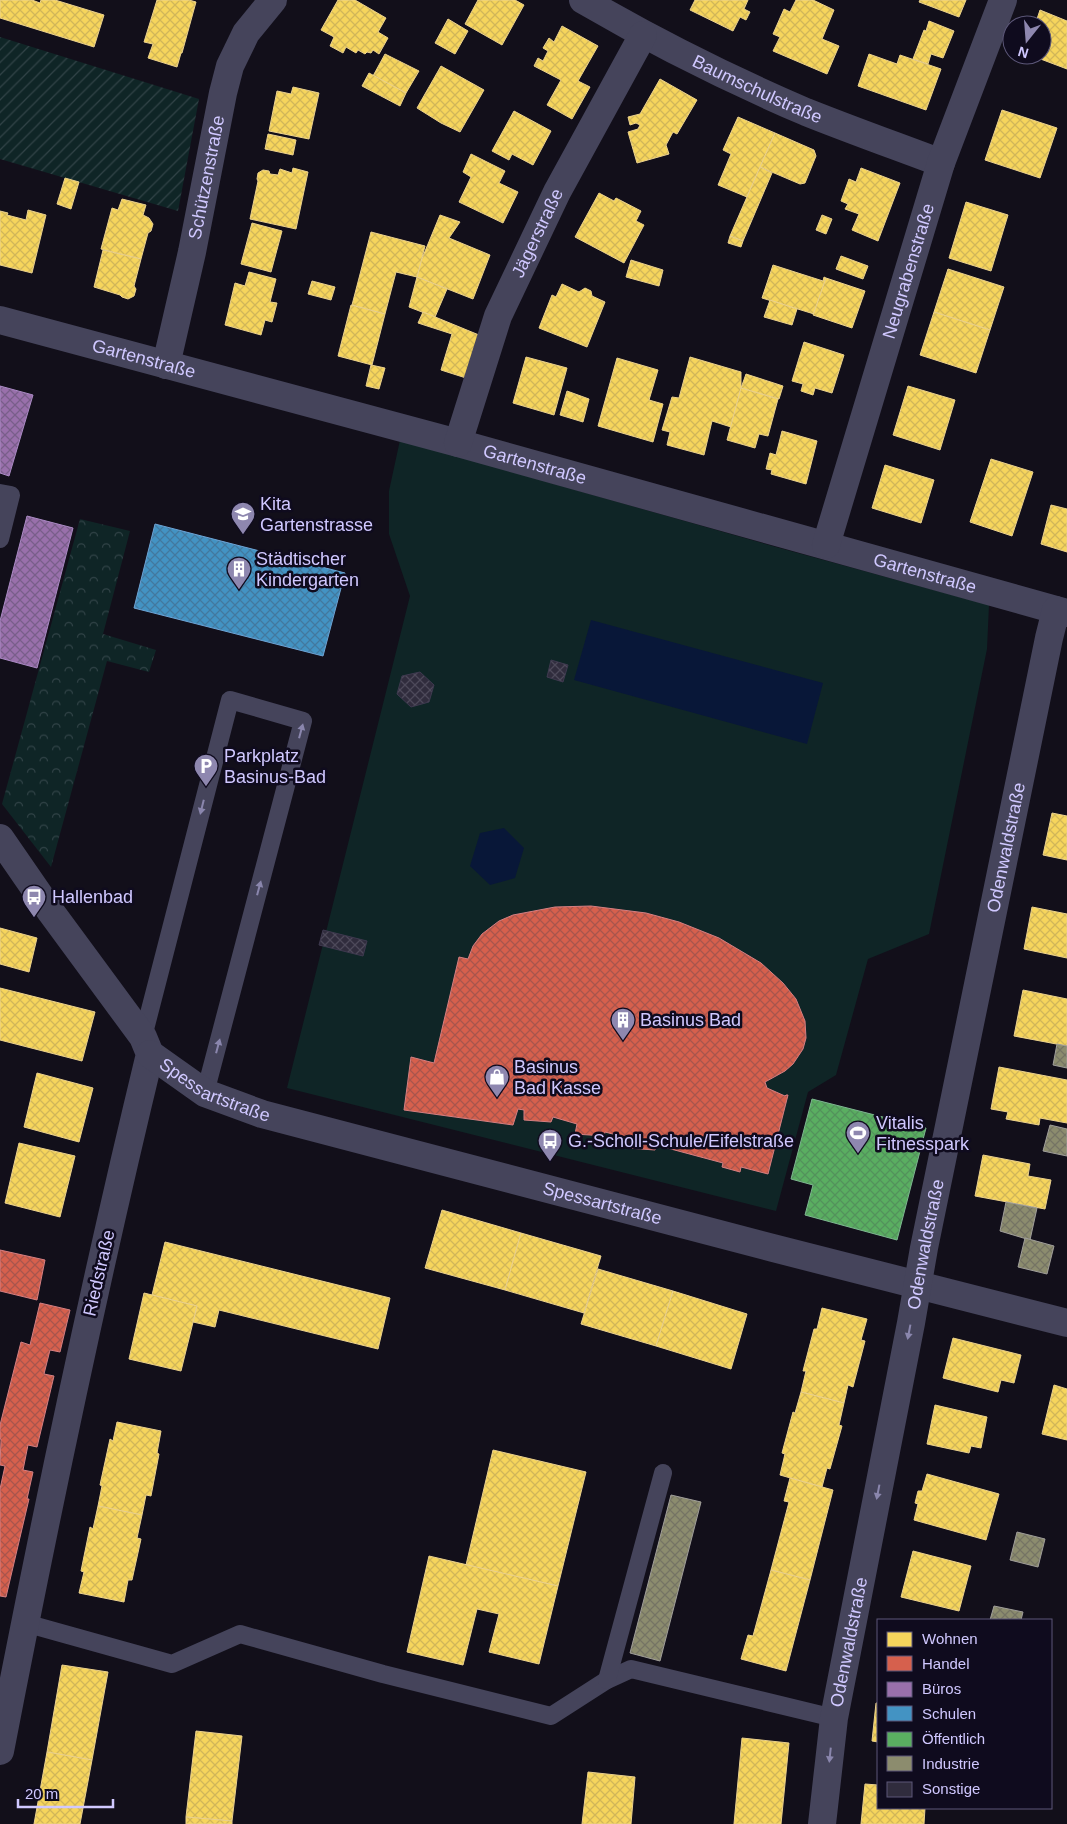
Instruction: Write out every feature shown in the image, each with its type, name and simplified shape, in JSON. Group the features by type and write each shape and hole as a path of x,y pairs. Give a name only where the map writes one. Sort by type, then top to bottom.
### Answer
{"street":[{"name":"Schützenstraße","path":"166,365 192,252 230,66 246,34 273,0"},
{"name":"Baumschulstraße","path":"583,0 643,35 727,76 807,112 941,163"},
{"name":"Neugrabenstraße","path":"826,545 941,163 1003,0"},
{"name":"Jägerstraße","path":"458,443 498,316 557,192 643,35"},
{"name":"Gartenstraße","path":"0,320 458,443 1062,611"},
{"name":"Odenwaldstraße","path":"822,1824 834,1718 918,1284 988,936 1062,611"},
{"path":"0,838 147,1046"},
{"name":"Spessartstraße","path":"147,1046 206,1093 262,1114 1067,1323"},
{"name":"Riedstraße","path":"0,1751 24,1623 147,1046"}],"lane":[{"path":"0,493 11,496 0,539"},
{"path":"147,1046 230,700 303,721 206,1093"},
{"path":"607,1680 663,1473"},
{"path":"24,1623 172,1664 240,1634 383,1674 551,1716 607,1680 631,1669 834,1718"}],"green space":[{"path":"0,37 199,99 178,211 0,159"},
{"path":"400,440 776,547 989,605 987,649 929,934 868,959 836,1075 808,1092 776,1211 287,1088 410,596 389,534 389,491"},
{"path":"80,519 130,531 103,634 156,650 149,672 107,661 51,867 2,804"}],"water":[{"path":"591,620 823,683 807,744 574,680"},
{"path":"504,828 524,848 515,878 490,885 470,866 480,833"}],"building: Wohnen":[{"path":"0,0 32,0 40,3 41,0 55,0 104,15 94,47 0,18"},
{"path":"157,0 189,0 196,2 177,67 148,58 153,44 144,42"},
{"path":"338,0 355,0 386,18 378,32 388,38 379,54 373,50 371,53 367,52 365,54 358,50 356,53 346,47 343,53 330,46 334,37 321,30"},
{"path":"478,0 515,0 524,5 502,45 465,24"},
{"path":"695,0 748,0 744,9 750,12 746,20 740,17 733,31 690,10"},
{"path":"796,0 813,0 834,10 822,39 839,46 827,74 773,51 780,37 773,34 784,9 790,12"},
{"path":"920,0 966,0 959,17 919,2"},
{"path":"1040,10 1067,21 1067,69 1052,63 1052,15 1038,15"},
{"path":"448,19 468,31 455,54 435,43"},
{"path":"929,21 954,31 943,58 931,54 928,64 913,59"},
{"path":"562,26 598,46 578,81 590,87 572,119 547,105 561,80 534,66 538,58 543,61 548,51 543,48 549,38 554,42"},
{"path":"385,54 419,71 406,93 373,76"},
{"path":"869,54 897,64 900,55 941,69 926,110 858,86"},
{"path":"441,66 484,90 460,132 417,108"},
{"path":"369,73 406,93 400,106 362,86"},
{"path":"660,79 697,100 677,134 673,132 666,145 669,154 637,163 628,132 638,129 640,125 636,123 630,125 628,117 640,114"},
{"path":"293,87 319,93 309,139 269,131 277,91 291,94"},
{"path":"1002,110 1057,128 1040,178 985,160"},
{"path":"514,111 551,131 533,165 512,154 509,160 492,151"},
{"path":"738,117 775,133 747,197 718,185 731,154 723,150"},
{"path":"775,133 814,150 816,156 805,183 800,184 760,167"},
{"path":"268,134 296,140 293,155 265,149"},
{"path":"471,154 505,171 499,183 518,192 503,223 459,202 471,177 463,172"},
{"path":"760,167 772,173 743,241 730,236"},
{"path":"293,168 308,172 296,229 250,219 258,173 263,170 269,171 270,174 278,175 280,169 292,173"},
{"path":"861,168 900,183 878,241 852,230 859,214 845,209 848,204 841,201 849,179 856,182"},
{"path":"65,178 79,182 71,209 57,204"},
{"path":"599,193 614,201 616,198 641,211 636,221 644,225 624,263 575,237"},
{"path":"122,199 146,205 143,215 149,218 153,224 151,231 148,233 141,259 101,249 112,208 118,210"},
{"path":"966,202 1008,215 991,271 949,258"},
{"path":"28,210 46,215 32,273 0,265 0,211 26,220"},
{"path":"440,215 460,222 449,238 490,255 473,299 417,277 421,261"},
{"path":"822,215 832,219 826,234 816,230"},
{"path":"252,223 282,231 271,272 241,264"},
{"path":"371,232 425,246 417,277 396,272 385,314 352,305"},
{"path":"730,236 743,241 741,247 728,243"},
{"path":"103,250 141,259 134,286 136,289 134,296 128,299 94,287"},
{"path":"841,256 868,266 863,279 836,269"},
{"path":"631,260 663,270 659,286 626,277"},
{"path":"773,265 823,281 824,277 826,278 814,314 762,298"},
{"path":"948,269 1004,287 990,330 934,312"},
{"path":"249,272 276,279 270,302 277,303 272,322 265,320 261,335 225,325 235,283 245,286"},
{"path":"417,277 447,289 435,317 409,307"},
{"path":"826,278 865,291 852,328 813,315"},
{"path":"312,281 335,287 331,300 308,294"},
{"path":"562,284 579,292 585,288 591,291 592,296 605,302 587,347 539,328 552,295 556,297"},
{"path":"770,300 797,309 792,325 764,317"},
{"path":"351,305 385,314 372,365 338,356"},
{"path":"423,312 479,335 466,378 441,370 452,334 418,323"},
{"path":"934,312 990,330 976,373 920,355"},
{"path":"804,342 844,355 832,393 815,388 813,395 801,391 803,384 792,381"},
{"path":"526,357 567,368 554,415 513,403"},
{"path":"690,357 741,372 741,388 731,427 712,421 704,455 667,445 670,432 662,430 672,397 679,398"},
{"path":"617,358 658,370 649,400 663,404 653,442 598,426"},
{"path":"371,365 385,368 379,389 366,386"},
{"path":"746,374 783,386 779,399 741,388"},
{"path":"908,386 955,400 940,450 893,435"},
{"path":"741,388 778,399 768,436 759,434 755,448 727,440"},
{"path":"567,391 589,399 583,422 560,415"},
{"path":"782,431 817,441 806,484 771,474 772,470 766,469 770,453 776,455"},
{"path":"991,459 1033,472 1012,536 970,522"},
{"path":"885,465 934,480 921,523 872,508"},
{"path":"1051,505 1067,509 1067,552 1041,544"},
{"path":"1052,813 1067,816 1067,860 1043,855"},
{"path":"1032,907 1067,914 1067,958 1024,949"},
{"path":"0,928 37,938 29,972 0,964"},
{"path":"0,988 95,1012 82,1061 0,1040"},
{"path":"1023,990 1067,999 1067,1046 1014,1036"},
{"path":"999,1067 1067,1080 1067,1123 1040,1118 1039,1125 1006,1119 1008,1112 991,1109"},
{"path":"37,1073 93,1088 79,1142 24,1127"},
{"path":"19,1143 75,1156 60,1217 5,1203"},
{"path":"983,1155 1030,1164 1028,1176 1051,1180 1045,1209 975,1196"},
{"path":"442,1210 521,1233 505,1290 425,1268"},
{"path":"521,1233 601,1256 584,1313 505,1290"},
{"path":"165,1242 390,1298 378,1349 219,1310 215,1327 193,1322 197,1306 152,1295"},
{"path":"598,1269 673,1291 656,1346 581,1324"},
{"path":"673,1291 747,1314 731,1369 656,1346"},
{"path":"144,1293 197,1306 181,1371 129,1359"},
{"path":"822,1308 867,1319 861,1340 865,1341 853,1387 848,1385 844,1403 801,1392 806,1371 803,1371 814,1329 817,1329"},
{"path":"953,1338 1021,1355 1014,1383 1001,1380 998,1392 943,1378"},
{"path":"1054,1385 1067,1389 1067,1440 1042,1434"},
{"path":"801,1392 844,1403 839,1425 842,1426 830,1469 827,1468 822,1487 780,1475 785,1454 782,1453 793,1412 795,1413"},
{"path":"935,1405 987,1417 981,1448 971,1446 969,1453 927,1444"},
{"path":"117,1422 161,1431 157,1453 159,1454 151,1496 146,1495 142,1515 98,1506 102,1486 100,1485 110,1439 113,1441"},
{"path":"493,1450 586,1472 558,1586 466,1565"},
{"path":"927,1474 999,1494 986,1540 914,1520 918,1504 915,1503 918,1491 922,1491"},
{"path":"790,1478 833,1490 810,1580 771,1570 789,1502 784,1501"},
{"path":"98,1506 142,1515 137,1538 141,1539 132,1580 128,1580 124,1602 79,1593 84,1572 81,1571 90,1527 93,1529"},
{"path":"913,1551 971,1566 959,1611 901,1597"},
{"path":"429,1556 558,1586 539,1664 489,1652 499,1614 477,1609 463,1665 407,1652"},
{"path":"771,1570 810,1580 786,1671 741,1659 748,1635 753,1636"},
{"path":"62,1665 108,1672 92,1760 47,1752"},
{"path":"876,1703 877,1703 877,1742 872,1741"},
{"path":"196,1731 242,1736 232,1821 186,1817"},
{"path":"742,1738 789,1743 781,1824 734,1824"},
{"path":"47,1752 92,1760 80,1824 34,1824"},
{"path":"588,1772 635,1777 631,1824 582,1824"},
{"path":"865,1784 877,1785 877,1809 925,1809 924,1824 861,1824"},
{"path":"186,1817 232,1821 232,1824 186,1824"}],"building: Handel":[{"name":"Basinus Bad","path":"591,906 646,913 679,922 719,938 761,963 783,983 796,999 805,1021 806,1038 803,1049 793,1064 785,1071 765,1082 767,1088 785,1096 788,1095 768,1174 741,1167 740,1172 722,1167 723,1163 656,1145 655,1150 627,1148 628,1138 605,1132 604,1136 575,1134 577,1124 553,1117 551,1122 524,1120 524,1110 518,1109 513,1125 404,1110 411,1057 434,1063 459,957 468,959 473,946 482,934 499,921 513,915 555,907"},
{"path":"0,1250 45,1260 37,1300 0,1291"},
{"path":"40,1303 70,1310 60,1352 50,1350 44,1374 54,1376 37,1447 28,1445 23,1470 33,1472 27,1499 29,1499 6,1597 0,1596 0,1489 5,1466 0,1465 0,1425 21,1342 30,1345"}],"building: Büros":[{"path":"0,386 33,395 9,476 0,473"},
{"path":"27,516 73,528 37,668 0,658 0,621"}],"building: Schulen":[{"name":"Städtischer Kindergarten","path":"155,524 345,573 323,656 134,608"}],"building: Öffentlich":[{"name":"Vitalis Fitnesspark","path":"812,1099 926,1128 897,1240 805,1215 813,1185 791,1179"}],"building: Industrie":[{"path":"1057,1044 1067,1046 1067,1068 1053,1065"},
{"path":"1050,1125 1067,1129 1067,1156 1043,1151"},
{"path":"1006,1202 1037,1208 1030,1240 1000,1231"},
{"path":"1025,1238 1054,1246 1047,1274 1018,1267"},
{"path":"671,1495 701,1502 660,1661 630,1653"},
{"path":"1017,1532 1045,1539 1038,1567 1010,1560"},
{"path":"994,1606 1023,1612 1021,1619 990,1619"}],"building: Sonstige":[{"path":"551,660 568,665 563,682 547,677"},
{"path":"420,672 434,685 429,702 411,707 397,694 402,676"},
{"path":"323,930 367,941 363,956 319,945"}],"place":[{"name":"Kita Gartenstrasse","path":"243,535"},
{"name":"Städtischer Kindergarten","path":"239,590"},
{"name":"Parkplatz Basinus-Bad","path":"206,787"},
{"name":"Hallenbad","path":"34,918"},
{"name":"Basinus Bad","path":"623,1041"},
{"name":"Basinus Bad Kasse","path":"497,1098"},
{"name":"Vitalis Fitnesspark","path":"858,1154"},
{"name":"G.-Scholl-Schule/Eifelstraße","path":"550,1162"}]}
